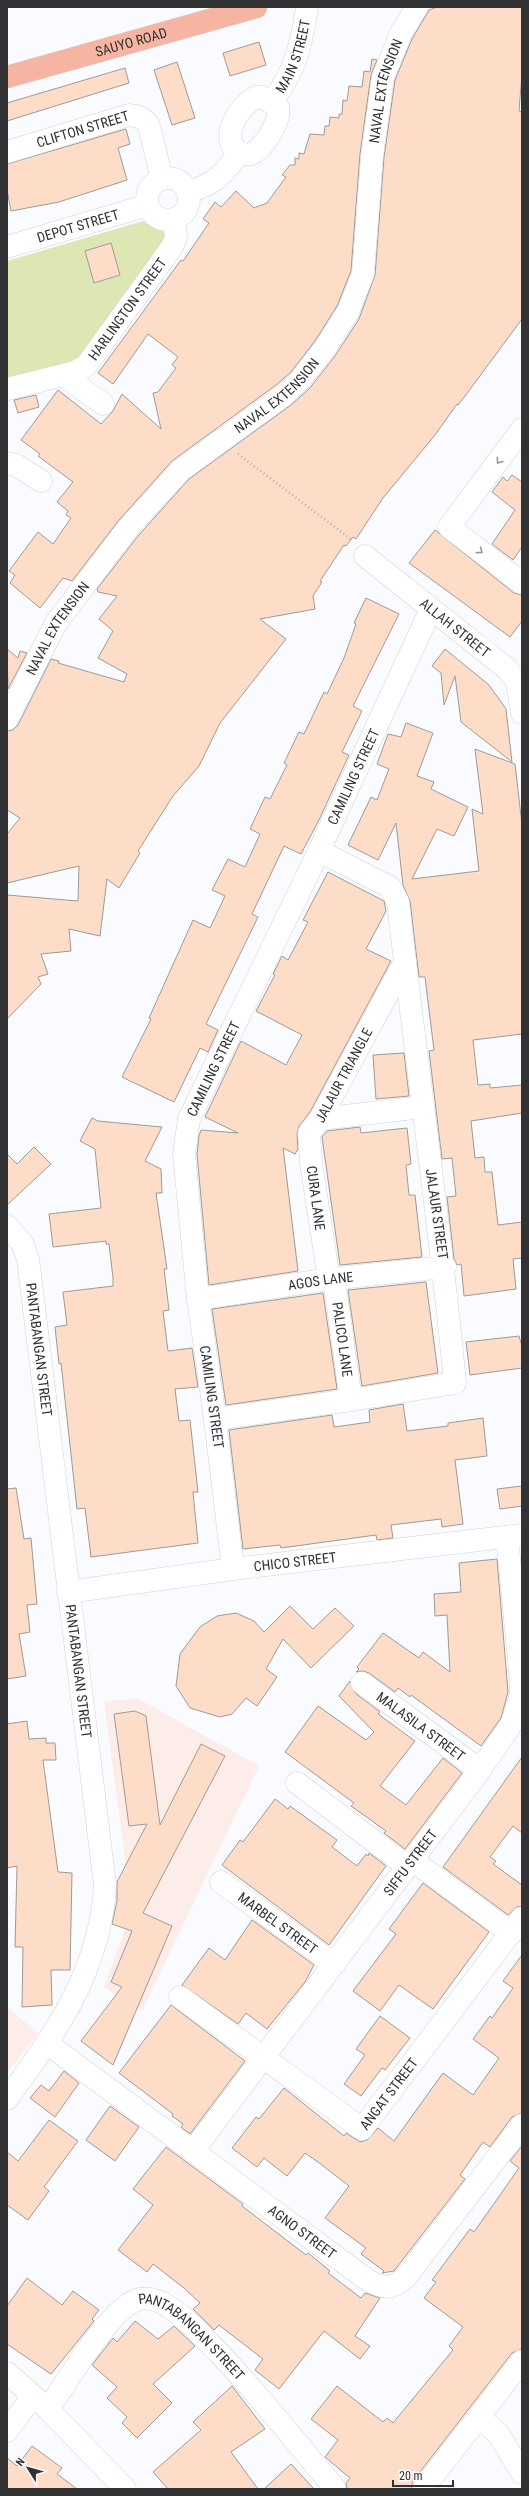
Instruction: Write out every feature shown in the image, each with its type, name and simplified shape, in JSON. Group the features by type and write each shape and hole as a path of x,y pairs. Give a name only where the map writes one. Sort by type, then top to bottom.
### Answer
{"main road":[{"name":"SAUYO ROAD","path":"7,77 256,7"}],"street":[{"name":"MAIN STREET","path":"272,102 288,79 296,60 302,41 307,7"},
{"name":"NAVAL EXTENSION","path":"7,719 56,623 88,578 170,480 221,440 284,395 300,380 325,348 348,312 363,274 372,156 383,77 401,33 417,7"},
{"path":"262,97 272,102 278,107 280,113 276,125 258,150 245,155 239,153 230,143 229,133 232,127 252,100 262,97"},
{"name":"CLIFTON STREET","path":"7,152 130,115 135,115 146,120 149,126 162,179"},
{"path":"188,192 212,183 223,175 239,153"},
{"path":"162,179 178,180 188,192 187,208 174,219 161,219 155,216 148,205 150,189 162,179"},
{"name":"DEPOT STREET","path":"7,247 148,205"},
{"name":"HARLINGTON STREET","path":"7,389 75,372 93,358 172,247 176,238 174,219"},
{"path":"63,375 104,404"},
{"path":"522,430 449,527 522,583"},
{"path":"7,463 16,465 41,481"},
{"name":"ALLAH STREET","path":"365,556 507,668 517,681 522,713"},
{"name":"CAMILING STREET","path":"233,1569 215,1418 198,1298 184,1154 189,1119 319,851 431,608"},
{"name":"JALAUR STREET","path":"215,1418 351,1400 455,1383 444,1268 422,1107 398,902 390,886 319,851"},
{"name":"JALAUR TRIANGLE","path":"320,1119 405,961"},
{"name":"JALAUR TRIANGLE","path":"320,1119 422,1107"},
{"name":"CURA LANE","path":"320,1119 309,1133 311,1163 331,1279"},
{"name":"PANTABANGAN STREET","path":"7,1226 22,1243 28,1259 105,1886 104,1912 99,1937 86,1973 71,2004 48,2044 7,2099"},
{"name":"AGOS LANE","path":"198,1298 331,1279 444,1268"},
{"name":"PALICO LANE","path":"331,1279 351,1400"},
{"name":"CHICO STREET","path":"68,1592 233,1569 514,1536"},
{"name":"SIFFU STREET","path":"194,2151 480,1770 512,1724 521,1694 522,1681 514,1536"},
{"name":"MALASILA STREET","path":"362,1683 480,1770"},
{"path":"296,1783 410,1863 516,1926"},
{"name":"MARBEL STREET","path":"221,1882 334,1964"},
{"name":"ANGAT STREET","path":"180,1997 265,2057 362,2129 516,1926"},
{"name":"AGNO STREET","path":"48,2044 366,2279 383,2288 391,2288 406,2277 522,2125"},
{"name":"PANTABANGAN STREET","path":"7,2431 41,2403 109,2322 126,2305 139,2299 153,2299 169,2307 186,2320 246,2381 334,2489"},
{"path":"423,2489 522,2361"},
{"path":"7,2373 41,2403 125,2489"},
{"path":"480,2417 499,2435 522,2473"}],"path":[{"path":"221,440 342,532 365,556"}],"shaded area":[{"path":"137,1698 259,1766 142,2011 104,1987 132,1910 104,1702"},
{"path":"7,2007 38,2033 7,2073"}],"green space":[{"path":"150,219 162,226 169,234 85,358 7,380 7,261"}],"building":[{"path":"437,7 522,7 522,74 519,111 522,112 522,319 435,435 383,498 356,539 353,537 346,546 344,545 320,581 322,582 313,596 315,609 260,619 286,639 220,723 199,766 173,796 138,851 140,853 119,888 107,879 100,936 69,929 71,951 41,954 48,974 38,977 41,984 7,1019 7,895 78,901 79,866 7,883 7,834 20,818 7,810 7,731 13,730 18,725 51,659 59,661 58,663 124,682 127,674 98,658 113,631 99,619 117,596 98,592 97,589 138,536 189,479 291,405 309,389 335,356 359,319 375,275 384,157 395,80 412,39 429,10"},
{"path":"259,42 266,65 230,76 223,53"},
{"path":"372,59 377,60 371,75 360,154 351,271 337,306 315,341 291,372 276,385 172,461 119,520 72,581 63,578 40,608 10,583 15,575 9,571 38,532 53,544 71,518 66,515 68,511 57,502 73,482 38,456 40,454 21,440 58,390 101,424 113,411 122,394 161,429 153,393 158,392 176,368 172,365 178,357 148,334 113,384 98,373 181,260 183,261 209,223 203,219 215,202 221,207 236,191 254,208 267,203 286,177 282,175 290,165 295,165 295,158 299,159 299,153 304,154 310,134 324,135 325,126 329,126 330,117 339,118 339,114 342,114 343,100 347,101 349,86 362,87 364,71 370,72"},
{"path":"177,62 195,118 172,125 154,70"},
{"path":"125,68 129,83 7,121 7,103"},
{"path":"126,129 130,144 118,148 127,180 59,202 11,211 7,190 7,164"},
{"path":"111,243 120,275 94,283 85,251"},
{"path":"36,395 39,407 18,413 14,400"},
{"path":"512,475 522,482 522,547 513,560 492,544 515,510 492,492 503,477 507,481"},
{"path":"435,530 514,593 522,595 522,621 510,637 409,563"},
{"path":"366,598 399,614 353,706 362,711 342,752 349,755 319,820 301,854 284,846 252,914 258,917 206,1024 218,1030 208,1052 200,1048 174,1102 122,1077 151,1019 149,1018 193,920 210,928 225,896 212,890 228,859 245,867 260,834 250,829 265,797 270,799 287,765 284,763 299,732 304,734 324,692 327,694 344,658 356,624 354,623"},
{"path":"7,649 18,658 20,651 27,653 8,689"},
{"path":"445,649 489,685 506,709 512,762 461,722 455,676 444,705 441,673 432,666"},
{"path":"406,723 433,733 417,776 434,782 431,789 468,807 454,836 437,829 412,879 479,871 472,809 483,814 475,749 515,764 522,825 522,1034 473,1040 478,1085 490,1084 490,1088 522,1085 522,1113 471,1121 475,1158 484,1157 485,1172 492,1172 498,1225 522,1222 522,1258 513,1259 516,1289 464,1296 461,1264 457,1265 454,1259 447,1197 456,1196 452,1158 442,1159 429,1051 434,1050 425,977 419,977 410,901 403,885 396,823 378,860 348,845 371,797 377,800 389,769 377,764 388,734 401,737"},
{"path":"328,872 384,901 386,911 366,949 391,961 310,1112 299,1126 297,1134 298,1149 295,1154 283,1148 298,1271 209,1285 197,1154 199,1136 201,1130 238,1133 205,1117 241,1041 286,1065 302,1035 256,1011 275,975 273,974 282,956 288,960 308,922 303,920"},
{"path":"404,1053 409,1096 376,1099 373,1055"},
{"path":"92,1118 98,1121 162,1127 145,1161 161,1169 162,1193 156,1193 167,1269 164,1269 169,1310 163,1311 168,1351 192,1348 198,1387 175,1389 179,1421 190,1420 198,1492 193,1492 198,1543 91,1557 85,1508 77,1509 61,1363 59,1364 55,1327 67,1325 63,1292 113,1286 109,1244 106,1244 106,1241 53,1247 49,1214 101,1208 95,1149 80,1141"},
{"path":"360,1127 361,1133 407,1128 411,1164 406,1165 409,1195 415,1195 422,1257 340,1265 322,1137 327,1131"},
{"path":"34,1147 51,1164 7,1205 7,1154 17,1164"},
{"path":"426,1282 438,1373 362,1386 348,1290"},
{"path":"323,1293 337,1389 226,1405 212,1309"},
{"path":"519,1336 522,1346 522,1368 470,1375 466,1342"},
{"path":"403,1404 407,1431 448,1426 448,1423 483,1418 487,1456 455,1460 463,1524 442,1527 441,1519 391,1525 393,1538 377,1540 376,1535 281,1548 280,1545 243,1549 229,1430 332,1415 334,1427 370,1422 369,1410"},
{"path":"522,1486 522,1506 500,1509 497,1489"},
{"path":"16,1488 24,1539 31,1538 37,1604 27,1605 30,1632 19,1634 26,1676 7,1679 7,1489"},
{"path":"497,1559 508,1692 501,1718 481,1746 411,1695 410,1697 398,1688 395,1692 369,1673 363,1671 356,1672 359,1669 357,1667 383,1633 419,1658 423,1652 450,1672 447,1615 435,1616 434,1594 461,1592 459,1563"},
{"path":"290,1606 313,1629 335,1608 354,1626 311,1668 283,1639 266,1669 277,1677 257,1706 246,1698 232,1714 220,1717 190,1708 176,1686 180,1654 200,1627 217,1616 236,1613 254,1621 264,1632"},
{"path":"350,1681 355,1693 380,1712 378,1714 415,1741 380,1786 406,1805 443,1758 462,1773 405,1849 384,1833 386,1831 351,1806 354,1803 285,1752 318,1706 366,1740 374,1732 339,1696"},
{"path":"135,1711 146,1716 160,1825 201,1744 225,1756 143,1913 172,1926 113,2065 81,2041 122,1987 111,1982 132,1931 112,1924 117,1901 117,1882 147,1824 129,1826 114,1714"},
{"path":"27,1721 29,1739 46,1738 46,1743 55,1743 56,1760 43,1760 58,1872 72,1873 70,1970 51,1970 52,2005 22,2007 23,1947 15,1947 17,1866 7,1868 7,1724"},
{"path":"522,1757 522,1833 513,1826 490,1857 496,1861 493,1864 522,1885 522,1906 517,1907 508,1915 443,1867"},
{"path":"275,1799 288,1809 290,1806 337,1840 332,1847 357,1866 366,1854 368,1856 369,1853 386,1866 329,1945 222,1865 240,1840 243,1842"},
{"path":"423,1883 489,1932 433,2009 399,1985 380,2011 353,1991 396,1934 389,1929"},
{"path":"252,1920 314,1965 305,1982 267,2029 246,2013 238,2024 182,1985 209,1948 225,1960"},
{"path":"522,1955 522,2113 512,2117 490,2147 483,2142 460,2175 465,2179 394,2271 382,2273 384,2271 361,2254 366,2248 325,2218 349,2186 318,2162 305,2153 287,2176 264,2158 257,2167 232,2148 256,2117 259,2119 284,2088 344,2136 346,2133 360,2142 367,2140 378,2128 394,2141 443,2073 473,2095 499,2058 473,2039 490,2016 492,2018 513,1988 503,1981"},
{"path":"171,2005 245,2061 190,2134 181,2127 183,2124 172,2116 173,2114 119,2073"},
{"path":"380,2016 410,2038 385,2070 382,2068 361,2096 344,2084 365,2055 356,2049"},
{"path":"64,2071 79,2083 55,2117 30,2098 41,2085 49,2091"},
{"path":"110,2106 139,2127 115,2161 86,2140"},
{"path":"49,2120 78,2141 44,2187 49,2191 28,2220 7,2205 7,2152 18,2161"},
{"path":"522,2146 522,2349 512,2353 413,2481 411,2489 347,2489 346,2483 350,2478 325,2457 338,2440 311,2419 337,2386 383,2422 387,2418 393,2423 453,2350 449,2346 463,2327 424,2298 436,2282 432,2280 470,2229 474,2232 519,2168 510,2161"},
{"path":"166,2147 243,2204 242,2206 306,2255 308,2253 330,2271 328,2273 361,2298 365,2293 380,2298 355,2336 370,2346 360,2359 324,2331 279,2389 255,2370 263,2359 219,2325 214,2330 193,2309 200,2303 184,2288 153,2264 147,2272 118,2250 153,2205 133,2189"},
{"path":"27,2278 62,2305 73,2291 99,2310 92,2319 94,2321 51,2374 7,2344 7,2306"},
{"path":"135,2321 158,2339 174,2326 195,2346 153,2384 172,2403 137,2438 122,2423 127,2417 107,2398 117,2387 92,2365 113,2338 117,2342"},
{"path":"232,2386 265,2429 231,2452 258,2489 168,2489 153,2472 201,2430 193,2422"},
{"path":"32,2446 62,2468 57,2474 77,2489 7,2489 7,2458 17,2466"},
{"path":"291,2464 314,2489 264,2489"}]}
